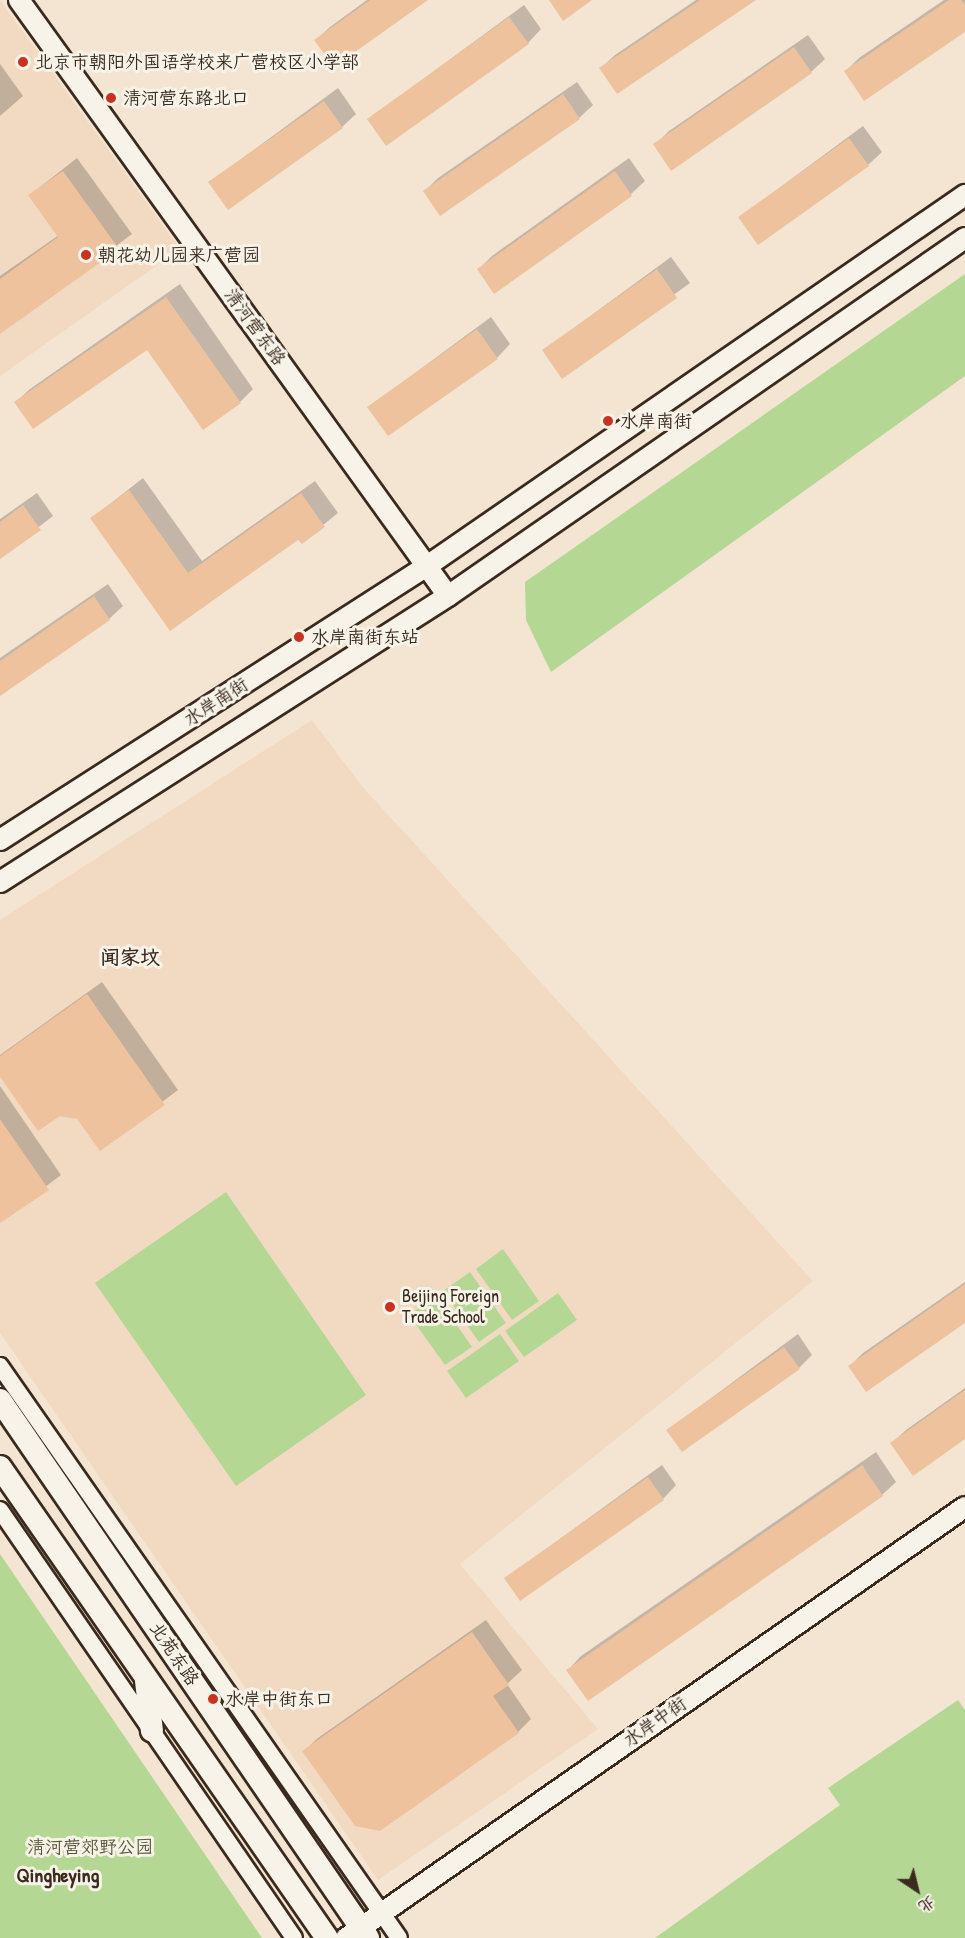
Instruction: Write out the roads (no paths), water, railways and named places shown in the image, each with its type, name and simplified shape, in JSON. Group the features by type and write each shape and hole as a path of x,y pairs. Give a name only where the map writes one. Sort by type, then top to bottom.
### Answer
{"main road":[{"name":"北苑东路","path":"0,1400 358,1934"},
{"name":"北苑东路","path":"0,1467 327,1938"},
{"path":"146,1677 152,1731"}],"street":[{"name":"清河营东路","path":"19,0 448,596"},
{"name":"水岸南街","path":"0,840 427,566 965,195"},
{"name":"水岸南街","path":"0,882 448,596 965,238"},
{"path":"0,1366 399,1938"},
{"name":"水岸中街","path":"358,1934 381,1912 965,1507"},
{"path":"0,1510 294,1938"}],"place":[{"name":"北京市朝阳外国语学校来广营校区小学部","path":"23,62"},
{"name":"清河营东路北口","path":"111,98"},
{"name":"朝花幼儿园来广营园","path":"86,255"},
{"name":"水岸南街","path":"608,421"},
{"name":"水岸南街东站","path":"299,637"},
{"name":"Beijing Foreign Trade School","path":"390,1307"},
{"name":"水岸中街东口","path":"213,1699"}],"district":[{"name":"闻家坟","path":"130,956"},
{"name":"Qingheying","path":"58,1874"}],"park label":[{"name":"清河营郊野公园","path":"90,1847"}]}
